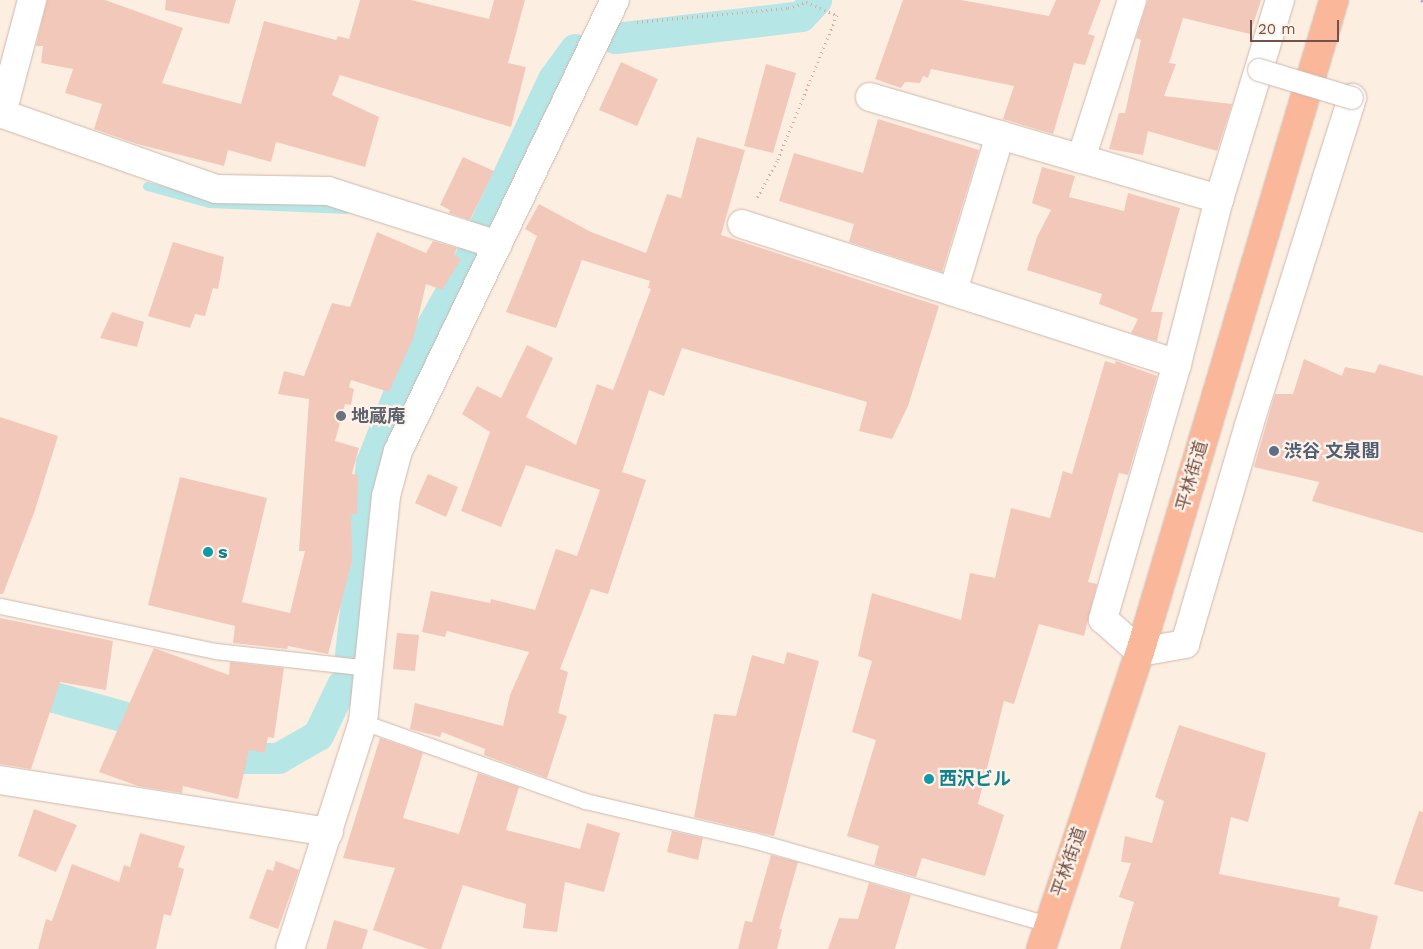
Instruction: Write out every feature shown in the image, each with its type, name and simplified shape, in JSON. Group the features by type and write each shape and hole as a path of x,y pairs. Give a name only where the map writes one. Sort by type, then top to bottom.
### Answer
{"highway":[{"name":"平林街道","path":"1044,936 1140,652 1334,0"}],"street":[{"path":"32,0 1,113 216,189 328,191 498,245"},
{"path":"290,949 363,722 386,496 398,451 616,0"},
{"path":"1080,159 1132,0"},
{"path":"1259,70 1352,98 1249,425 1185,644 1140,652 1103,619 1177,364 1219,199 1280,0"},
{"path":"870,97 1219,199"},
{"path":"953,291 1000,135"},
{"path":"742,224 1177,364"},
{"path":"0,780 329,832"}],"lane":[{"path":"0,606 216,651 370,668"},
{"path":"363,722 585,801 753,840 1044,936"}],"path":[{"path":"603,26 788,8 806,2 837,15 777,161 742,224"}],"building":[{"path":"47,0 105,0 183,28 162,83 241,104 264,21 336,40 338,36 349,39 360,0 411,0 489,19 494,0 525,0 508,63 526,67 511,127 340,75 332,95 379,117 365,167 276,142 271,162 228,150 224,166 137,144 94,129 102,104 65,93 73,69 41,63 43,46 36,46"},
{"path":"166,0 236,0 229,24 165,10"},
{"path":"903,0 961,0 1049,16 1056,0 1101,0 1088,34 1095,36 1085,65 1074,63 1053,134 1003,119 1014,86 931,69 928,78 923,76 920,83 905,82 901,88 875,79"},
{"path":"1148,0 1261,0 1250,34 1183,18 1169,63 1176,64 1164,96 1232,104 1217,151 1148,131 1143,155 1109,149 1119,113 1125,113 1141,40 1136,38"},
{"path":"621,62 658,79 637,126 599,110"},
{"path":"766,64 796,73 773,153 744,146"},
{"path":"878,119 979,150 942,272 849,242 854,224 779,201 794,153 863,173"},
{"path":"697,137 745,150 721,235 939,306 908,406 892,439 859,431 867,402 682,348 664,396 649,390 622,472 646,480 608,594 591,589 560,669 568,672 558,713 567,716 547,778 484,755 485,749 442,732 440,737 410,729 415,703 503,726 510,695 529,652 447,631 445,637 422,632 431,591 490,603 491,599 535,610 556,549 577,556 600,490 526,465 501,527 461,511 490,432 462,414 477,386 501,398 527,345 553,358 526,417 576,445 597,384 613,390 651,289 648,288 650,281 582,260 556,328 506,312 537,236 525,229 539,204 591,232 646,253 667,194 681,198"},
{"path":"463,157 494,171 470,220 449,213 450,210 440,205"},
{"path":"1042,167 1075,176 1069,197 1124,211 1128,193 1180,208 1151,312 1163,312 1157,341 1131,333 1138,319 1099,304 1102,294 1027,270 1037,237 1051,210 1032,203"},
{"path":"377,232 426,253 433,241 457,248 454,255 461,259 442,290 426,284 414,336 389,392 351,380 349,387 354,389 351,405 345,404 335,441 359,448 352,474 358,475 357,514 351,514 352,561 328,654 288,646 287,649 233,643 235,626 148,605 180,477 267,498 242,602 290,613 305,551 299,551 309,399 278,394 284,371 304,376 332,303 350,307"},
{"path":"173,242 224,257 218,289 213,288 205,316 195,314 190,328 148,316"},
{"path":"112,312 144,322 137,347 100,338"},
{"path":"1304,359 1342,376 1345,367 1375,373 1379,364 1423,376 1423,533 1312,501 1319,482 1254,467 1275,394 1293,394"},
{"path":"1105,361 1115,364 1116,361 1157,376 1128,475 1119,473 1088,582 1097,584 1084,636 1039,624 1014,704 1004,701 978,804 1004,815 985,876 922,858 916,877 874,865 879,846 847,836 876,740 852,732 872,661 858,656 872,593 961,620 970,573 995,578 1011,508 1050,518 1063,471 1072,474"},
{"path":"0,417 58,436 34,513 3,594 0,594"},
{"path":"428,474 458,487 446,517 415,503"},
{"path":"0,618 113,641 106,690 60,682 31,769 0,764"},
{"path":"397,633 419,635 415,671 393,669"},
{"path":"154,648 229,675 230,662 284,668 274,738 268,737 265,753 249,750 238,799 183,786 182,793 138,786 99,772"},
{"path":"787,652 819,661 774,836 694,817 714,714 736,716 752,655 784,664"},
{"path":"1179,725 1266,753 1248,822 1231,817 1219,874 1340,898 1338,906 1378,916 1370,949 1120,949 1134,902 1119,897 1131,863 1121,862 1125,836 1152,843 1164,801 1155,797"},
{"path":"380,738 423,753 403,818 459,834 478,773 519,787 506,830 580,849 587,823 620,833 604,892 565,882 557,932 523,928 526,904 463,885 441,949 428,949 373,930 395,868 343,858"},
{"path":"34,809 77,825 56,872 18,856"},
{"path":"1419,811 1423,812 1423,892 1394,884"},
{"path":"672,831 703,838 698,860 667,852"},
{"path":"140,833 185,846 178,867 184,869 171,916 164,914 156,949 38,949 46,919 52,921 72,864 119,882 124,865 130,867"},
{"path":"771,855 798,862 779,929 782,929 777,949 738,949 745,921 752,922"},
{"path":"276,861 299,870 278,929 249,918 267,869 273,871"},
{"path":"869,883 911,895 895,949 828,949 839,918 858,919"},
{"path":"334,920 368,930 362,949 326,949"}],"waterway":[{"path":"615,38 801,16 816,0"},
{"path":"485,224 553,79 575,49"},
{"path":"147,186 209,203 346,209"},
{"path":"350,655 371,463 409,366 471,255"},
{"path":"0,682 140,721 164,733"},
{"path":"206,753 215,758 278,758 318,735 342,685"}],"place":[{"name":"地蔵庵","path":"341,416"},
{"name":"渋谷 文泉閣","path":"1274,451"},
{"name":"s","path":"208,552"},
{"name":"西沢ビル","path":"929,779"}]}
